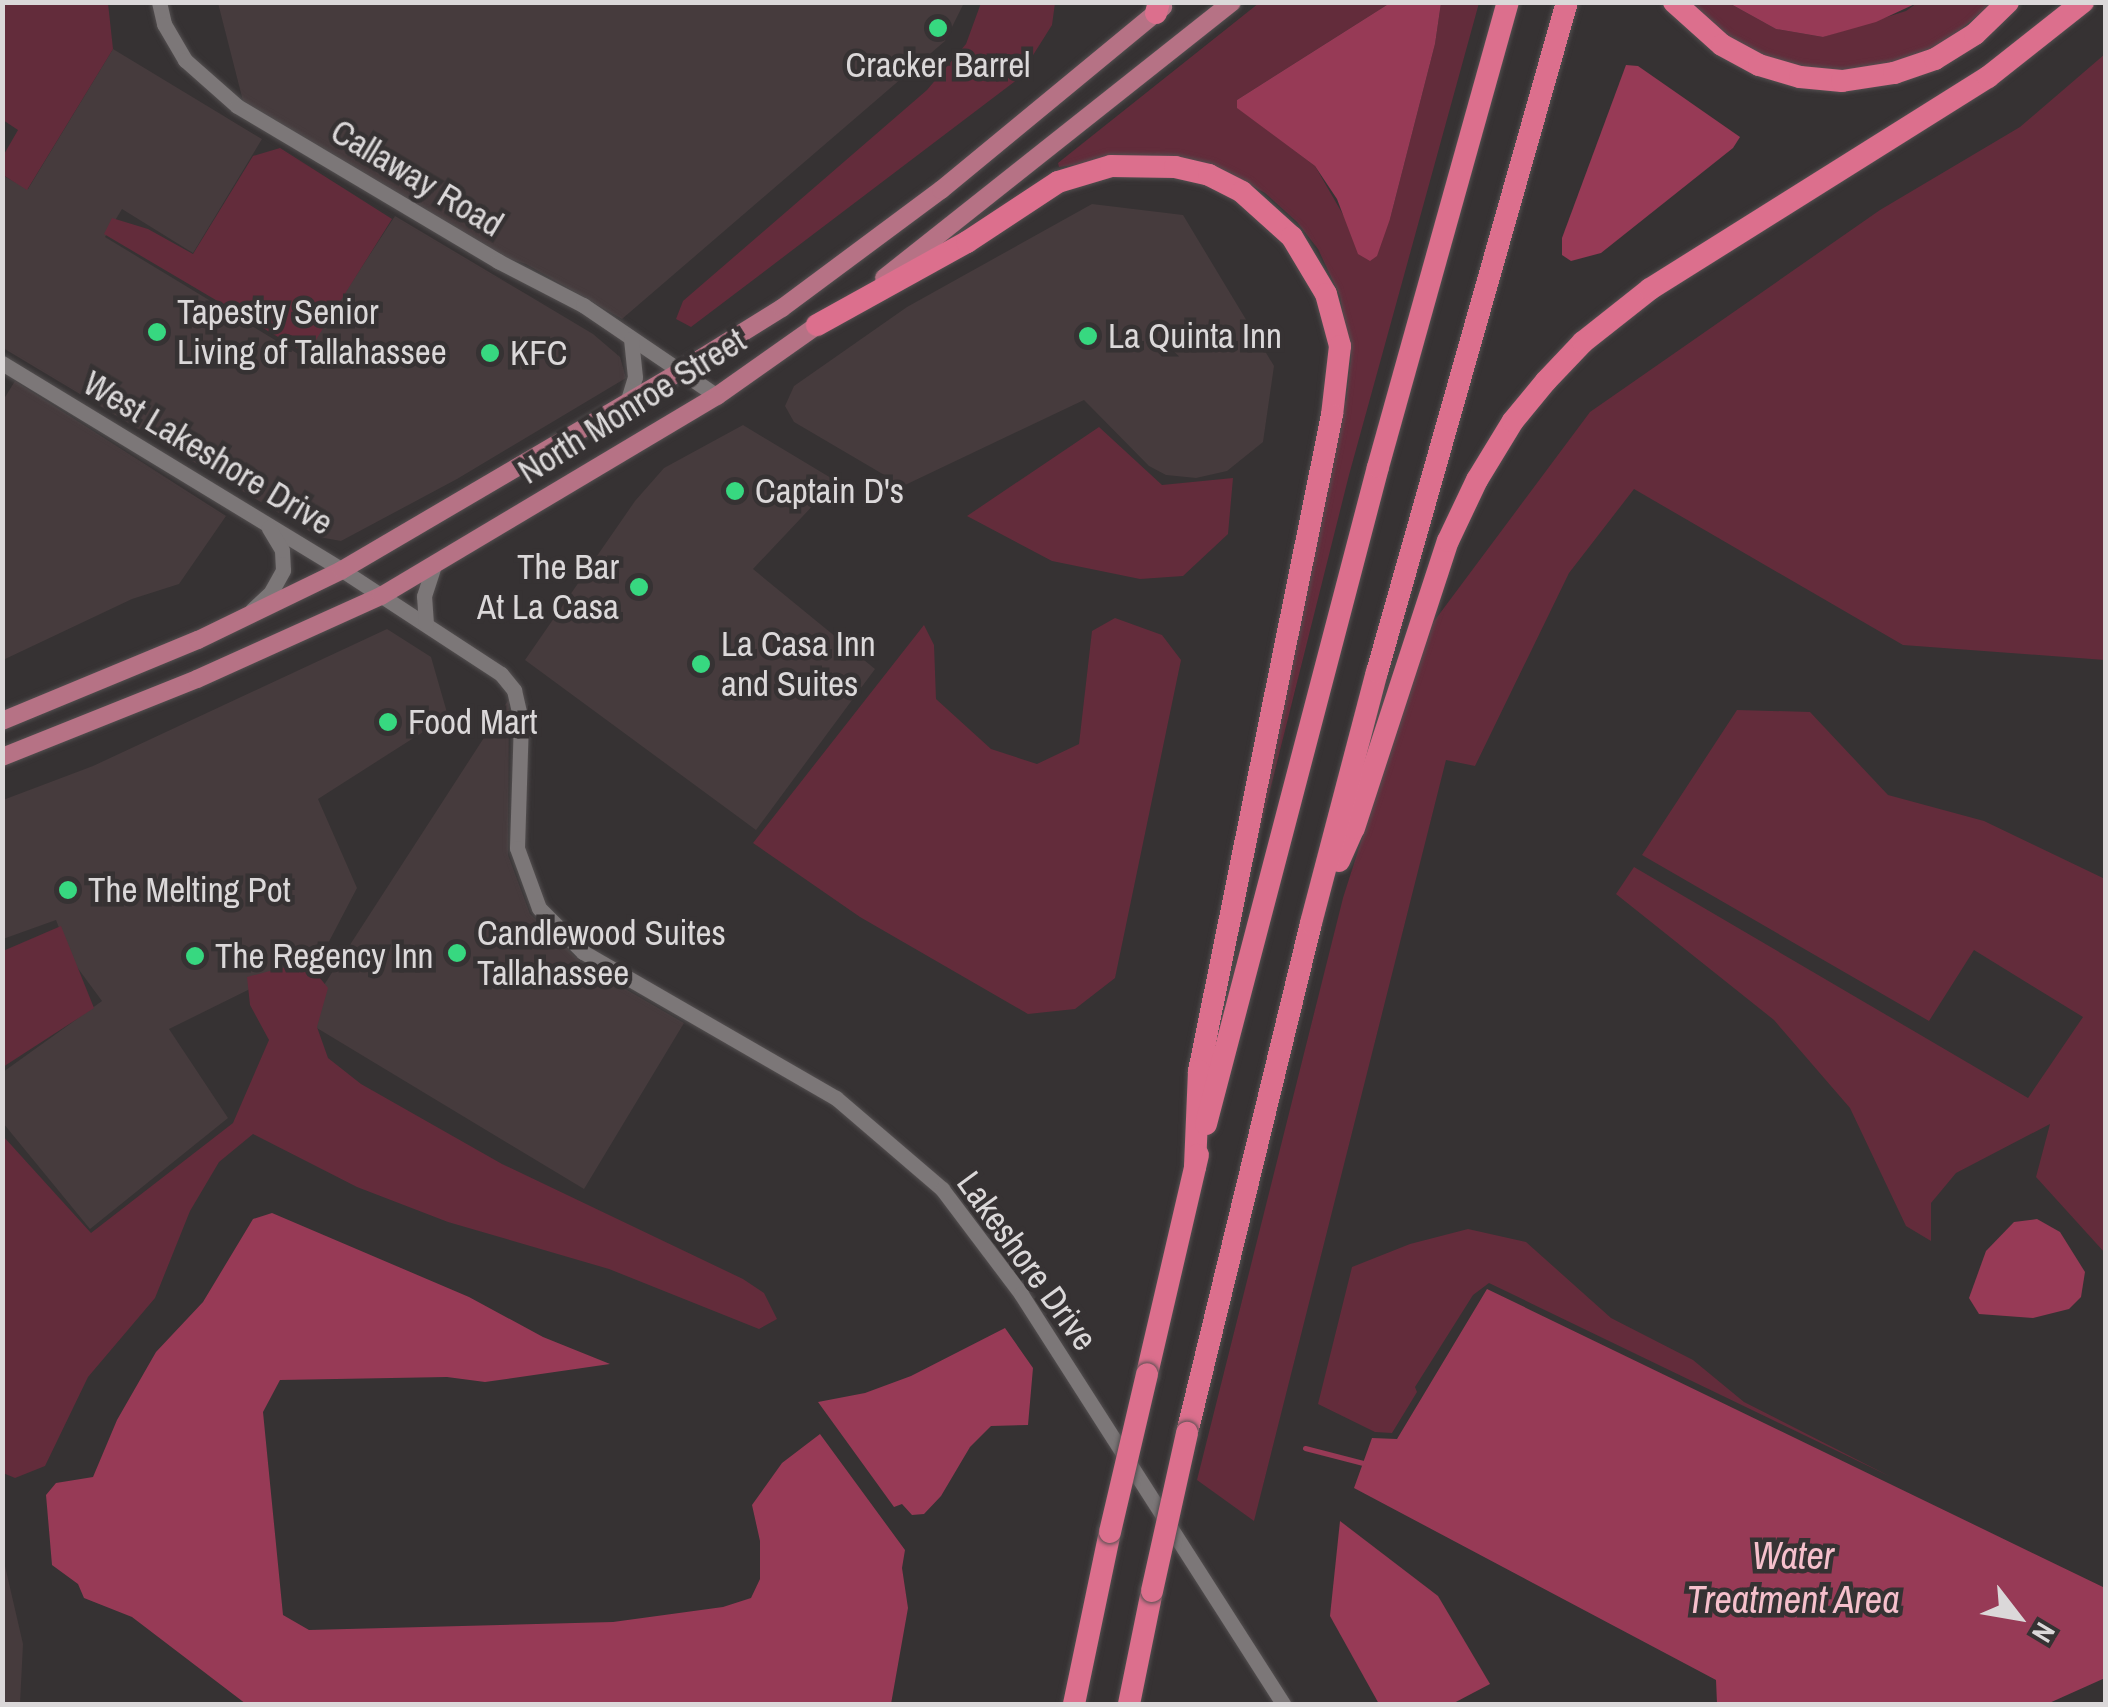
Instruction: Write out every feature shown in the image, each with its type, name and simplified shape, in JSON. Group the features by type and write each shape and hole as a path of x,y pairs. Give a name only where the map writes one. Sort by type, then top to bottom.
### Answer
{"highway":[{"path":"1074,1704 1195,1167 1378,467 1508,2"},
{"path":"1129,1704 1186,1433 1311,924 1566,2"},
{"path":"1674,2 1722,45 1760,65 1800,76 1842,81 1894,73 1935,60 1975,34 2008,2"},
{"path":"1311,924 1354,828 1448,542 1486,465 1546,381 1582,342 1650,289 1988,77 2083,2"},
{"path":"817,326 968,242 1058,182 1122,166 1155,164 1192,170 1242,192 1292,236 1326,294 1340,346 1334,400 1199,1071 1195,1167"}],"main road":[{"name":"North Monroe Street","path":"2,757 294,638 382,596 717,396 1002,189 1232,2"},
{"name":"North Monroe Street","path":"2,721 88,688 342,570 679,372 782,308 940,190 1161,6"},
{"path":"88,688 94,722"}],"street":[{"name":"Callaway Road","path":"158,2 172,40 215,90 498,261 584,305 717,396"},
{"path":"627,404 636,377 631,339"},
{"name":"West Lakeshore Drive","path":"2,364 382,596"},
{"path":"245,616 272,592 283,570 282,550 267,525"},
{"path":"426,624 424,596 434,565"},
{"name":"Lakeshore Drive","path":"382,596 491,665 514,690 521,720 517,848 530,892 551,924 583,952 836,1098 942,1188 1021,1294 1283,1704"}],"shaded area":[{"path":"3,2 108,3 113,49 27,190 3,175 3,156 18,130 3,120"},
{"path":"218,3 964,3 945,41 622,319 526,264 506,258 243,101"},
{"path":"981,3 1055,3 1052,25 1018,79 691,327 676,319 683,301 927,90 966,44"},
{"path":"1259,3 1390,3 1237,100 1238,108 1315,166 1349,225 1390,219 1435,44 1441,3 1479,3 1349,475 1250,870 1341,403 1346,401 1351,358 1340,296 1318,249 1297,222 1265,193 1222,169 1151,155 1059,167 1058,163"},
{"path":"1684,3 1729,3 1776,29 1823,37 1906,11 1917,3 1993,3 1938,48 1876,70 1809,70 1747,51"},
{"path":"113,49 262,139 193,253 122,209 105,237 303,357 395,216 593,334 620,357 626,378 457,479 341,541 319,537 3,348 2,175 28,189"},
{"path":"2105,54 2105,660 1903,645 1634,489 1569,573 1475,766 1446,760 1254,1521 1197,1480 1343,898 1429,628 1590,412 1880,210 2020,127"},
{"path":"280,148 392,219 307,354 104,234 112,218 148,229 193,254 253,156"},
{"name":"La Quinta Inn","path":"1092,204 1183,215 1274,366 1263,442 1227,471 1196,478 1166,475 1149,466 1084,400 903,486 794,422 785,406 794,386 907,307"},
{"path":"15,381 226,516 179,584 132,599 3,660 2,402"},
{"name":"La Casa Inn and Suites","path":"743,425 836,481 753,569 875,669 756,830 525,660 635,501 664,468"},
{"path":"1099,427 1162,485 1233,478 1228,534 1183,576 1140,579 1052,561 967,516"},
{"path":"1115,618 1162,635 1181,660 1115,978 1075,1009 1028,1014 860,917 753,843 924,625 934,645 936,699 991,749 1037,764 1079,744 1092,631"},
{"name":"The Regency Inn","path":"387,629 431,657 448,716 318,799 357,888 323,953 169,1029 228,1118 90,1229 3,1123 3,1072 102,1001 71,959 56,920 3,939 3,800 93,766"},
{"name":"Candlewood Suites Tallahassee","path":"509,699 508,855 530,914 584,965 684,1023 584,1189 302,1019"},
{"path":"1737,710 1810,712 1888,795 1984,821 2105,879 2105,1253 2036,1177 2050,1124 1956,1173 1931,1203 1931,1241 1906,1226 1850,1108 1774,1020 1616,894 1634,867 2028,1098 2083,1017 1974,950 1929,1021 1642,855"},
{"path":"61,926 94,1008 3,1067 3,951"},
{"path":"311,967 328,988 317,1027 328,1058 361,1084 502,1164 743,1279 764,1293 777,1319 759,1329 609,1269 448,1222 357,1187 253,1134 219,1162 190,1211 155,1298 88,1377 45,1466 15,1478 3,1473 3,1136 91,1233 233,1123 269,1040 250,1005 247,977 281,968"},
{"path":"1468,1229 1526,1242 1611,1318 1693,1360 1744,1402 1891,1477 1489,1283 1473,1295 1415,1387 1417,1392 1392,1433 1375,1432 1318,1404 1352,1267 1410,1244"},
{"path":"2,1553 23,1644 20,1704 3,1704"}],"water":[{"path":"1390,3 1441,3 1435,44 1390,219 1377,256 1370,261 1358,254 1337,199 1315,166 1237,108 1237,100"},
{"path":"1729,3 1917,3 1876,22 1823,37 1776,29"},
{"path":"1626,65 1638,66 1740,137 1733,148 1601,253 1571,261 1562,255 1562,238"},
{"path":"272,1213 469,1297 543,1337 610,1364 485,1382 447,1377 280,1380 263,1412 283,1615 309,1630 613,1622 723,1607 751,1598 760,1579 760,1541 752,1505 782,1463 820,1434 905,1550 902,1568 908,1608 891,1704 246,1704 132,1617 84,1598 78,1584 52,1565 46,1495 56,1483 93,1477 117,1420 156,1352 203,1302 253,1219"},
{"path":"2037,1219 2060,1232 2085,1272 2081,1297 2069,1309 2033,1318 1979,1314 1969,1298 1986,1251 2014,1222"},
{"name":"Water Treatment Area","path":"1487,1289 2105,1588 2105,1678 2047,1704 1717,1704 1716,1680 1354,1488 1372,1438 1397,1439"},
{"path":"1005,1328 1033,1368 1028,1425 991,1426 970,1447 941,1496 924,1514 912,1515 902,1504 894,1507 818,1402 865,1393 911,1376"},
{"path":"1340,1521 1438,1596 1490,1684 1452,1704 1379,1704 1330,1616"}],"waterway":[{"path":"1305,1448 1363,1463"}],"place":[{"name":"Cracker Barrel","path":"938,28"},
{"name":"Tapestry Senior Living of Tallahassee","path":"157,332"},
{"name":"La Quinta Inn","path":"1088,336"},
{"name":"KFC","path":"490,353"},
{"name":"Captain D's","path":"735,491"},
{"name":"The Bar At La Casa","path":"639,587"},
{"name":"La Casa Inn and Suites","path":"701,664"},
{"name":"Food Mart","path":"388,722"},
{"name":"The Melting Pot","path":"68,890"},
{"name":"Candlewood Suites Tallahassee","path":"457,953"},
{"name":"The Regency Inn","path":"195,956"}]}
